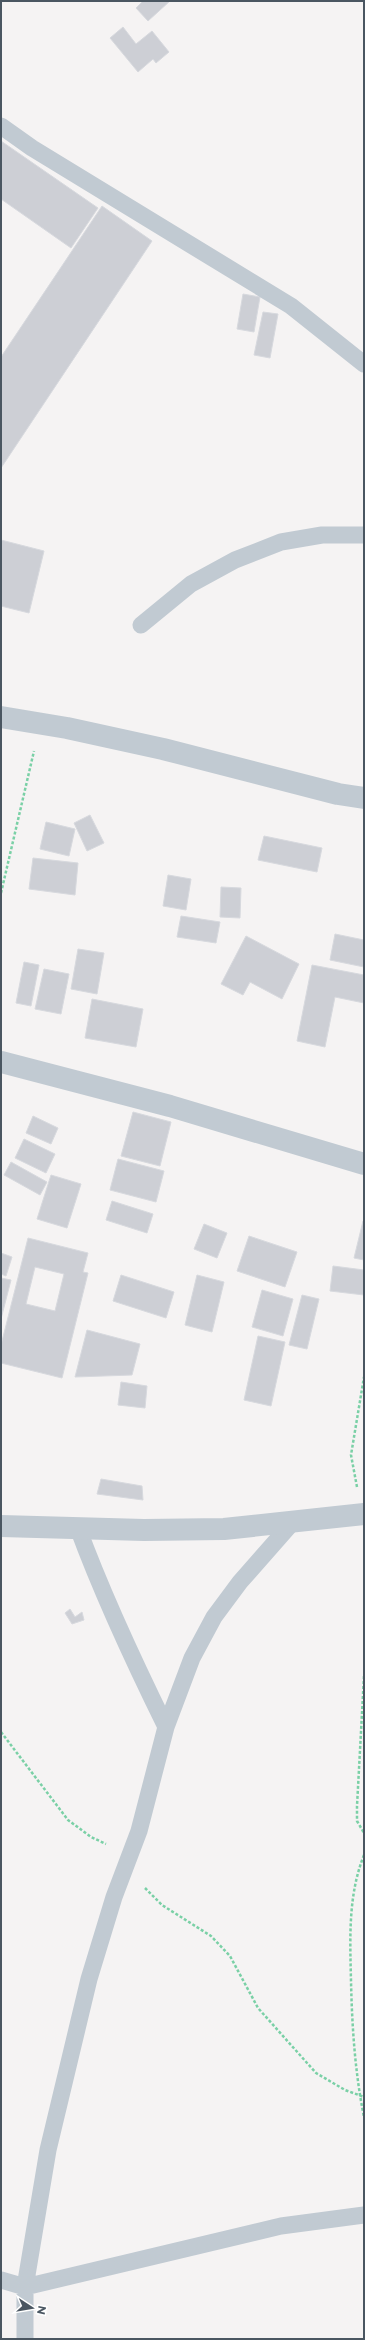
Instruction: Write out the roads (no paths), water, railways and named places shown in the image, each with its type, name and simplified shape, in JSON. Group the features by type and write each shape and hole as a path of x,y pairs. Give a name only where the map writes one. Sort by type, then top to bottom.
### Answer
{"street":[{"path":"1,717 163,748 338,794 364,798"},
{"path":"1,1062 170,1106 364,1164"},
{"path":"1,1526 144,1530 224,1529 292,1523 363,1514"}],"lane":[{"path":"1,126 32,148 291,306 364,364"},
{"path":"141,626 191,584 235,560 280,542 322,535 364,535"},
{"path":"25,2339 25,2287 48,2150 66,2071 89,1979 128,1861 140,1831 166,1727 192,1658 214,1617 240,1582 292,1523"},
{"path":"78,1528 97,1580 135,1665 166,1727"},
{"path":"1,2280 25,2287 281,2226 364,2215"}]}
